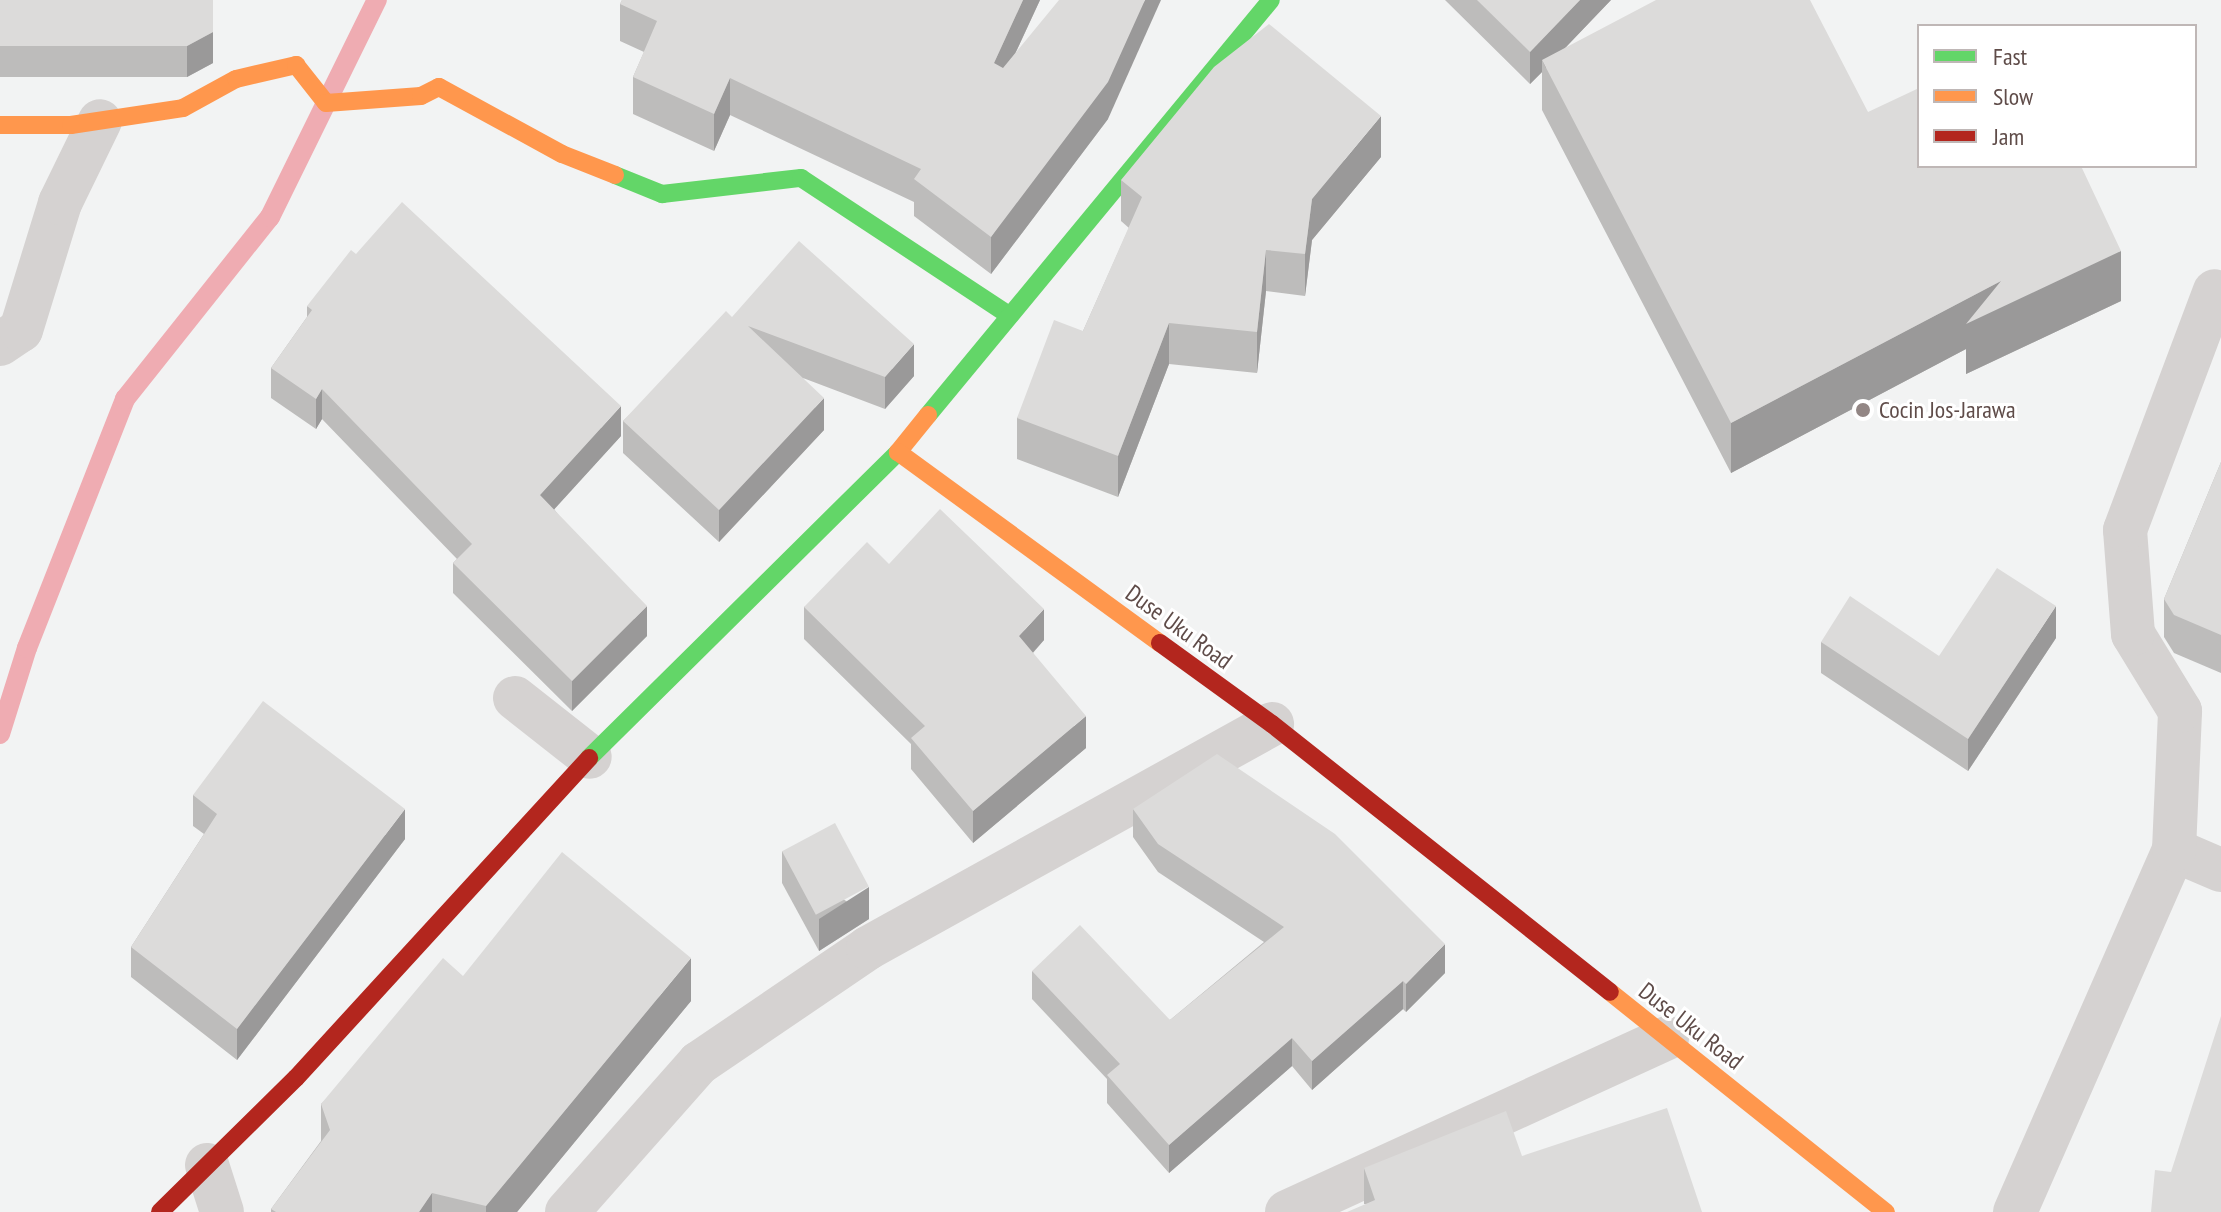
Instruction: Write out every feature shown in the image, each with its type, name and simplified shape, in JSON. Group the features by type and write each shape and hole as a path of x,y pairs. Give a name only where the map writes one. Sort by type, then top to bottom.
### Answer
{"street":[{"path":"160,1212 296,1078 590,757 898,452 1271,0"},
{"path":"0,125 100,121 183,108 236,79 296,65 326,103 421,96 439,87 562,154 662,194 801,178 1010,316"},
{"path":"0,344 21,330 60,203 100,121"},
{"path":"2015,1212 2174,850 2180,711 2133,634 2125,530 2215,291"},
{"name":"Duse Uku Road","path":"898,452 1272,724 1886,1212"},
{"path":"515,698 590,757"},
{"path":"567,1212 699,1063 868,948 1272,724"},
{"path":"2174,850 2221,870"},
{"path":"1287,1212 1667,1038"},
{"path":"207,1165 222,1212"}],"building":[{"path":"0,0 213,0 213,32 187,46 0,46"},
{"path":"622,0 1023,0 994,63 1003,68 1059,0 1145,0 1108,82 991,237 914,179 921,169 730,78 714,114 633,77 657,21 620,4"},
{"path":"1477,0 1580,0 1530,52"},
{"path":"1656,0 1810,0 1868,112 1917,89 1917,168 2082,168 2121,251 1966,324 2001,281 1731,423 1542,60"},
{"path":"1269,24 1381,116 1312,199 1305,254 1266,250 1257,332 1169,323 1118,456 1017,418 1054,320 1083,331 1142,197 1121,180 1214,67"},
{"path":"402,202 621,406 540,495 647,606 572,681 453,563 472,544 322,389 316,399 271,368 312,310 307,306 351,250 356,254"},
{"path":"799,241 914,344 885,377 748,326 824,398 719,510 623,421 726,311 732,317"},
{"path":"2221,462 2221,635 2174,615 2164,599"},
{"path":"940,509 1044,609 1019,636 1086,716 973,811 911,738 925,726 804,607 867,542 889,564"},
{"path":"1997,568 2056,606 1968,739 1821,642 1850,596 1939,656"},
{"path":"263,701 405,809 237,1029 131,947 217,814 193,795"},
{"path":"1217,754 1335,834 1445,944 1406,984 1403,981 1312,1061 1292,1038 1169,1145 1107,1075 1120,1064 1032,971 1080,925 1170,1020 1284,927 1158,844 1133,809"},
{"path":"835,823 869,887 816,915 782,851"},
{"path":"562,852 691,958 486,1206 432,1193 419,1212 276,1212 271,1209 330,1130 321,1104 443,958 463,976"},
{"path":"2221,1016 2221,1212 2151,1212 2155,1170 2171,1172"},
{"path":"1667,1108 1702,1212 1347,1212 1375,1200 1364,1168 1506,1111 1522,1156"}],"waterway":[{"path":"0,734 27,648 125,399 270,217 377,0"}],"traffic: fast":[{"path":"928,415 1271,0"},
{"path":"615,175 662,194 801,178 1010,316"},
{"path":"589,758 898,452"}],"traffic: slow":[{"path":"0,125 71,125 183,108 236,79 296,65 326,103 421,96 439,87 562,154 615,175"},
{"path":"928,415 898,452 1160,643"},
{"path":"1610,992 1886,1212"}],"traffic: jam":[{"path":"1160,643 1272,724 1610,992"},
{"path":"160,1212 296,1078 589,758"}],"place":[{"name":"Cocin Jos-Jarawa","path":"1863,410"}]}
